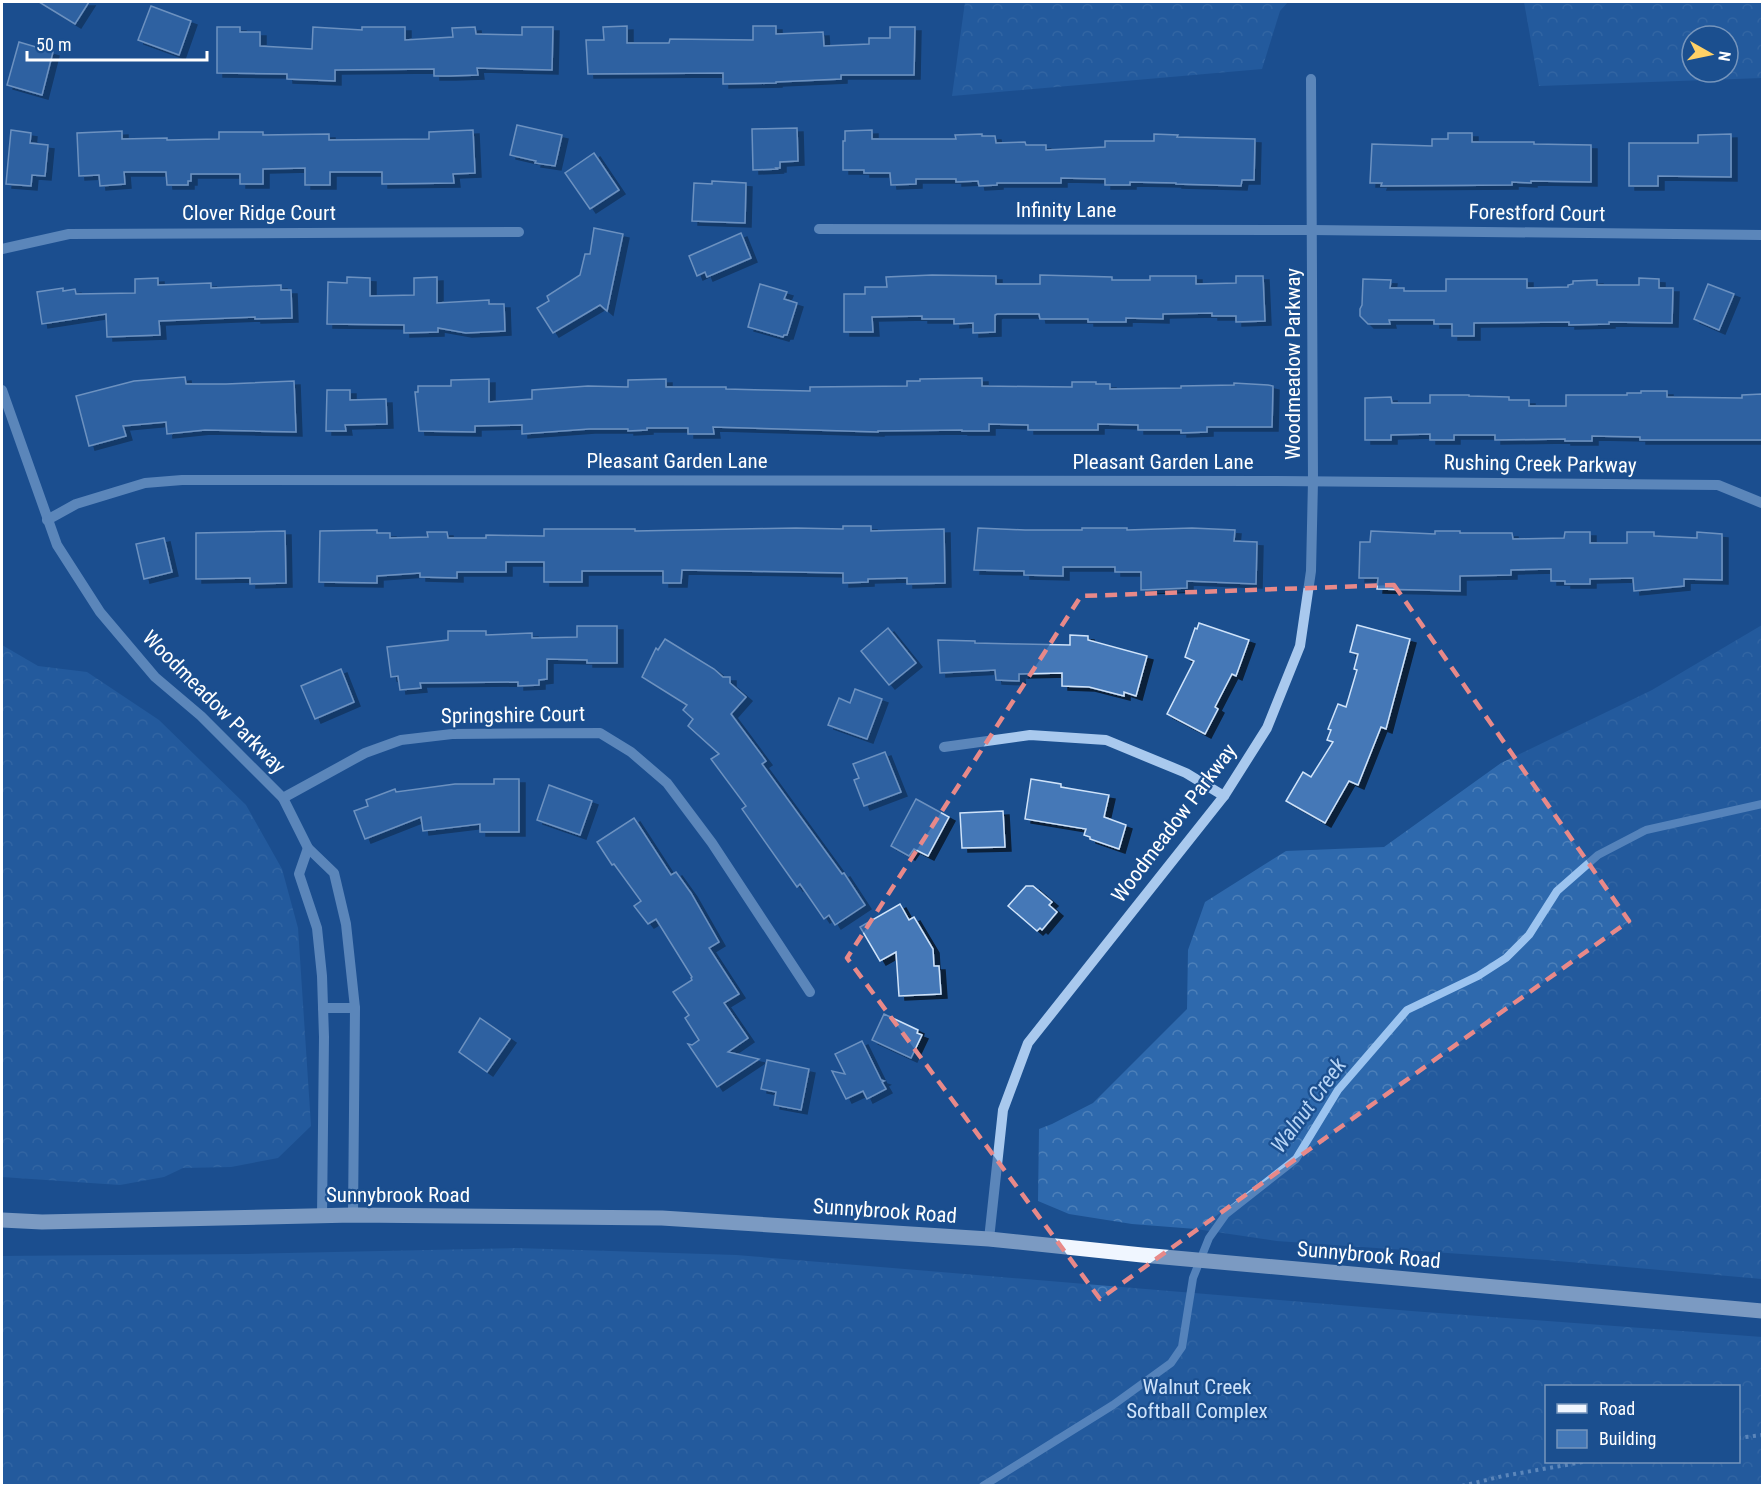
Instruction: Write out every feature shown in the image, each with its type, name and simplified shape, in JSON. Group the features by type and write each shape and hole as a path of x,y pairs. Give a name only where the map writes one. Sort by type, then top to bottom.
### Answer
{"main road":[{"name":"Sunnybrook Road","path":"2,1220 42,1222 322,1215 662,1218 989,1239 1762,1311"}],"street":[{"name":"Woodmeadow Parkway","path":"989,1239 1003,1110 1028,1042 1224,796 1268,728 1300,646 1311,571 1313,481 1311,79"},
{"name":"Infinity Lane","path":"819,229 1312,230"},
{"name":"Forestford Court","path":"1312,230 1762,235"},
{"name":"Clover Ridge Court","path":"2,249 69,234 519,232"},
{"name":"Woodmeadow Parkway","path":"2,390 57,545 100,612 155,677 201,716 284,798 308,848 334,873 346,924 355,1008 353,1215"},
{"name":"Pleasant Garden Lane","path":"47,520 76,504 145,483 182,480 1313,481"},
{"name":"Rushing Creek Parkway","path":"1313,481 1718,485 1762,503"},
{"name":"Springshire Court","path":"284,798 365,753 401,740 452,734 600,733 631,752 667,783 712,843 810,992"},
{"path":"944,747 1030,735 1106,740 1186,773 1224,796"},
{"path":"308,848 299,874 317,928 323,1008 322,1215"},
{"path":"323,1008 355,1008"}],"path":[{"path":"1740,1438 1762,1435"},
{"path":"1462,1485 1573,1463"}],"highlighted area":[{"path":"1394,585 1629,921 1100,1299 847,958 1081,596"}],"green space":[{"path":"965,2 1288,2 1280,11 1262,69 952,96"},
{"path":"1524,2 1762,2 1762,78 1740,79 1740,24 1680,24 1680,81 1539,86"},
{"path":"1762,625 1762,1279 1547,1260 1277,1241 1196,1229 1132,1224 1069,1214 1038,1201 1039,1129 1093,1103 1187,1009 1188,950 1205,902 1286,851 1384,847 1501,763 1652,690"},
{"path":"2,645 38,666 87,672 159,720 246,805 282,869 298,928 311,1126 278,1158 231,1167 183,1168 164,1177 120,1185 2,1177"},
{"name":"Walnut Creek Softball Complex","path":"516,1248 736,1255 1411,1311 1762,1337 1762,1485 2,1485 2,1256 248,1254"}],"building":[{"path":"39,2 89,2 75,24"},
{"path":"151,6 191,21 179,55 138,40"},
{"path":"627,26 627,43 669,43 670,39 753,40 753,26 776,26 776,34 823,32 824,46 869,44 869,38 890,38 890,27 915,27 914,75 841,75 841,79 723,84 723,73 588,74 586,40 604,40 603,27"},
{"path":"217,27 240,27 240,32 260,32 260,46 312,49 313,27 362,30 362,27 405,27 405,40 453,37 452,28 475,27 476,34 522,35 522,27 553,27 552,70 477,68 478,75 434,76 434,69 335,70 335,81 287,79 287,74 217,73"},
{"path":"19,42 53,52 42,95 7,85"},
{"path":"517,125 562,135 555,166 535,163 536,161 510,155"},
{"path":"797,128 798,161 780,162 780,168 777,169 753,170 752,129"},
{"path":"11,130 31,133 30,143 48,145 45,176 32,175 31,186 6,184"},
{"path":"473,130 475,173 453,174 454,183 382,184 382,172 330,172 330,185 305,185 305,168 263,169 263,184 240,184 240,174 191,174 191,181 188,181 188,185 167,185 166,172 124,172 125,184 100,186 99,175 79,176 77,133 122,131 122,139 167,138 167,140 219,139 219,132 263,132 263,135 329,134 329,140 429,139 429,132"},
{"path":"872,130 872,139 956,139 955,135 982,134 982,136 995,136 996,143 1025,142 1026,145 1046,145 1046,150 1105,147 1105,141 1154,141 1154,134 1178,135 1177,137 1255,139 1254,180 1242,180 1241,186 1130,182 1130,185 1105,185 1105,179 1061,178 1061,183 997,183 997,185 979,186 978,181 916,179 916,184 891,185 890,173 843,170 845,131"},
{"path":"1448,133 1472,133 1472,142 1591,145 1591,182 1531,181 1531,183 1512,182 1512,185 1381,186 1382,183 1370,183 1372,144 1432,146 1432,139 1448,139"},
{"path":"1731,134 1731,177 1658,176 1658,186 1629,186 1629,143 1698,143 1698,135"},
{"path":"594,153 619,190 590,209 565,173"},
{"path":"712,181 746,183 745,223 692,221 694,183 712,184"},
{"path":"594,228 623,234 607,311 600,305 553,333 537,308 549,301 547,296 580,275 585,254 590,254"},
{"path":"741,233 751,258 707,277 705,272 697,276 689,256"},
{"path":"1040,275 1112,277 1112,280 1150,280 1150,276 1196,276 1196,284 1236,283 1236,276 1263,276 1265,321 1236,322 1236,316 1212,316 1212,313 1163,314 1163,319 1126,318 1126,322 1040,319 1039,314 997,314 995,315 995,332 973,333 973,323 954,324 954,319 922,319 922,316 872,317 873,332 844,332 844,294 865,294 865,287 887,287 886,277 996,276 996,284 1040,284"},
{"path":"347,277 370,278 370,296 414,295 414,278 437,277 437,303 489,300 489,304 504,304 505,331 466,333 438,328 438,332 404,333 404,325 327,324 328,282 347,283"},
{"path":"158,278 158,285 211,283 211,288 281,285 281,290 291,290 292,318 255,319 255,317 159,321 160,335 107,337 106,314 42,324 37,292 63,288 63,291 75,289 76,294 135,293 135,279"},
{"path":"1639,278 1659,279 1659,288 1673,288 1672,323 1609,322 1609,324 1569,325 1569,322 1474,323 1474,336 1452,336 1452,324 1434,324 1434,320 1389,320 1390,324 1368,324 1360,316 1363,279 1391,280 1390,288 1404,288 1404,291 1446,291 1446,279 1527,279 1527,288 1568,287 1573,284 1573,281 1597,280 1597,285 1639,285"},
{"path":"760,284 787,292 784,299 797,303 787,335 783,337 748,327"},
{"path":"1708,284 1734,294 1719,330 1694,319"},
{"path":"185,377 186,384 294,381 296,432 205,430 167,434 166,422 123,426 126,436 89,446 76,396 134,381"},
{"path":"982,378 982,386 1072,387 1072,382 1110,384 1110,389 1181,388 1181,386 1234,385 1234,383 1268,385 1273,386 1272,427 1207,427 1207,432 1181,433 1181,430 1138,430 1138,425 1098,424 1098,430 1028,430 1028,425 989,424 989,431 878,432 713,427 714,434 688,434 688,428 647,428 647,430 628,431 628,429 589,429 522,434 522,425 475,426 475,432 419,431 415,392 418,392 418,386 451,386 451,380 489,379 489,402 532,399 532,390 588,386 628,387 628,380 666,379 666,387 810,391 810,387 907,386 907,381 920,381 920,379"},
{"path":"327,390 350,390 350,400 386,399 387,424 345,425 346,431 326,431"},
{"path":"1641,391 1667,391 1667,397 1742,398 1742,395 1762,394 1762,440 1640,440 1640,437 1592,436 1592,441 1495,440 1495,435 1454,435 1454,440 1430,440 1430,434 1391,435 1391,440 1365,440 1365,398 1391,397 1392,403 1430,403 1430,395 1469,395 1529,400 1529,406 1566,406 1566,395 1627,395 1627,393 1641,393"},
{"path":"843,526 871,526 871,531 944,529 945,583 907,584 907,578 868,579 868,582 843,583 843,573 682,570 681,583 663,583 663,571 582,571 582,582 544,582 544,562 506,562 506,572 457,572 457,578 420,577 420,573 377,576 377,583 319,582 320,531 377,530 377,533 390,533 390,538 428,537 427,532 447,532 448,538 486,538 486,535 544,536 544,529 635,529 635,531 843,529"},
{"path":"978,528 1235,530 1234,541 1257,542 1256,584 1187,581 1187,588 1141,590 1141,572 1115,572 1115,567 1063,567 1063,576 1024,575 1024,571 974,570"},
{"path":"285,531 286,583 250,584 250,578 196,579 196,533"},
{"path":"1371,531 1435,534 1435,531 1512,533 1513,539 1564,538 1565,532 1590,532 1590,543 1627,543 1627,532 1654,532 1654,536 1697,538 1697,532 1722,534 1722,580 1684,579 1684,586 1634,591 1633,578 1590,579 1590,584 1565,584 1565,581 1551,581 1551,569 1511,570 1511,575 1460,576 1460,591 1377,589 1378,578 1359,578 1360,542 1370,542"},
{"path":"164,538 172,572 144,579 136,544"},
{"path":"1199,623 1249,640 1236,676 1232,674 1215,707 1218,709 1205,734 1167,714 1194,661 1185,657"},
{"path":"1357,625 1410,639 1386,729 1381,727 1358,785 1349,781 1325,823 1286,801 1303,772 1311,777 1333,742 1327,740 1331,730 1328,729 1338,704 1346,707 1357,670 1354,669 1358,654 1350,652"},
{"path":"577,626 617,626 617,663 547,659 547,679 539,680 539,685 518,686 518,682 420,683 421,688 400,690 398,676 391,677 387,647 448,640 448,631 486,631 486,635 532,633 532,638 577,637"},
{"path":"888,628 916,663 889,685 861,651"},
{"path":"1070,635 1088,636 1088,640 1147,656 1136,696 1124,692 1124,696 1089,687 1062,686 1062,673 1019,674 1019,681 996,680 995,670 940,673 938,640 1070,645"},
{"path":"665,639 723,677 730,677 730,683 746,697 731,714 766,761 762,764 842,874 844,873 865,905 835,925 829,915 824,919 800,884 797,887 742,809 746,806 711,759 719,754 688,726 693,719 683,710 687,705 642,677 656,648 658,650"},
{"path":"341,669 354,702 315,719 301,686"},
{"path":"855,689 882,699 867,739 828,725 839,698 850,703"},
{"path":"885,752 901,792 864,806 854,780 859,778 853,764"},
{"path":"494,779 519,779 519,832 480,832 480,824 423,831 421,817 365,839 354,811 368,806 366,800 395,789 396,792 455,784 494,784"},
{"path":"1031,779 1061,784 1061,787 1109,795 1104,817 1126,825 1119,849 1090,839 1084,835 1086,829 1025,819"},
{"path":"549,785 592,801 580,835 537,820"},
{"path":"916,799 949,817 928,856 914,849 909,856 891,846"},
{"path":"1003,811 1005,847 962,848 960,813"},
{"path":"634,818 671,875 676,872 691,893 719,942 709,948 739,994 724,1003 748,1038 728,1052 759,1059 717,1087 688,1044 692,1045 699,1040 685,1018 689,1015 673,992 692,980 692,977 656,919 648,924 634,906 641,901 597,842"},
{"path":"1026,886 1033,886 1052,902 1049,905 1057,912 1042,930 1040,928 1037,931 1008,906"},
{"path":"900,904 909,920 914,917 933,949 934,966 939,966 941,994 899,996 896,952 880,961 860,927"},
{"path":"884,1014 918,1030 917,1033 922,1035 911,1058 872,1040"},
{"path":"480,1018 510,1039 487,1072 459,1052"},
{"path":"862,1041 886,1089 867,1099 863,1091 846,1099 832,1071 845,1074 835,1054"},
{"path":"767,1060 809,1069 801,1110 774,1105 776,1092 761,1089"}],"waterway":[{"name":"Walnut Creek","path":"983,1486 1113,1405 1171,1363 1182,1347 1193,1278 1209,1238 1226,1214 1296,1159 1338,1090 1407,1010 1478,976 1506,958 1529,935 1557,891 1598,855 1646,830 1762,804"}]}
